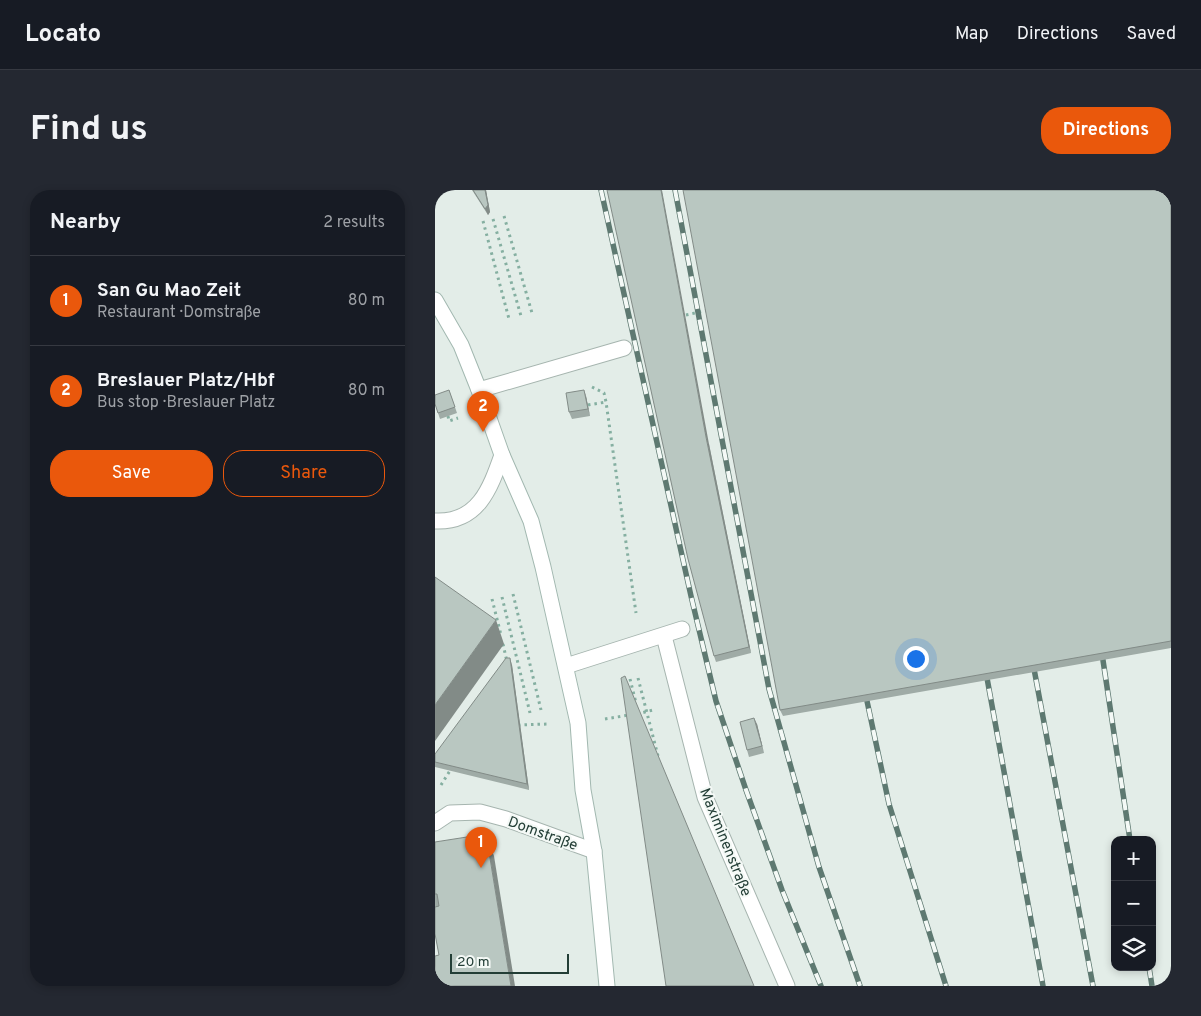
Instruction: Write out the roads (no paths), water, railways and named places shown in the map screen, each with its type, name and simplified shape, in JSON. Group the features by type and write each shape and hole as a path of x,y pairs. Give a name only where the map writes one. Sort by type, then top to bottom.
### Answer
{"main road":[{"path":"435,300 461,346 502,455 531,521 578,723 583,790 594,852 607,986"},
{"path":"479,390 624,348"},
{"path":"435,521 462,516 477,507 490,486 502,455"},
{"path":"566,666 682,629"},
{"name":"Maximinenstraße","path":"664,636 705,797 787,986"},
{"name":"Domstraße","path":"435,823 450,813 480,812 506,819 594,852"}],"railway":[{"path":"601,190 716,701 782,890 821,986"},
{"path":"675,190 769,689 819,867 860,986"},
{"path":"1101,647 1129,836"},
{"path":"1032,658 1093,986"},
{"path":"985,667 1043,986"},
{"path":"864,687 889,804 946,986"},
{"path":"1150,971 1152,986"}],"place":[{"name":"Breslauer Platz/Hbf","path":"483,432"},
{"name":"San Gu Mao Zeit","path":"481,868"}]}
